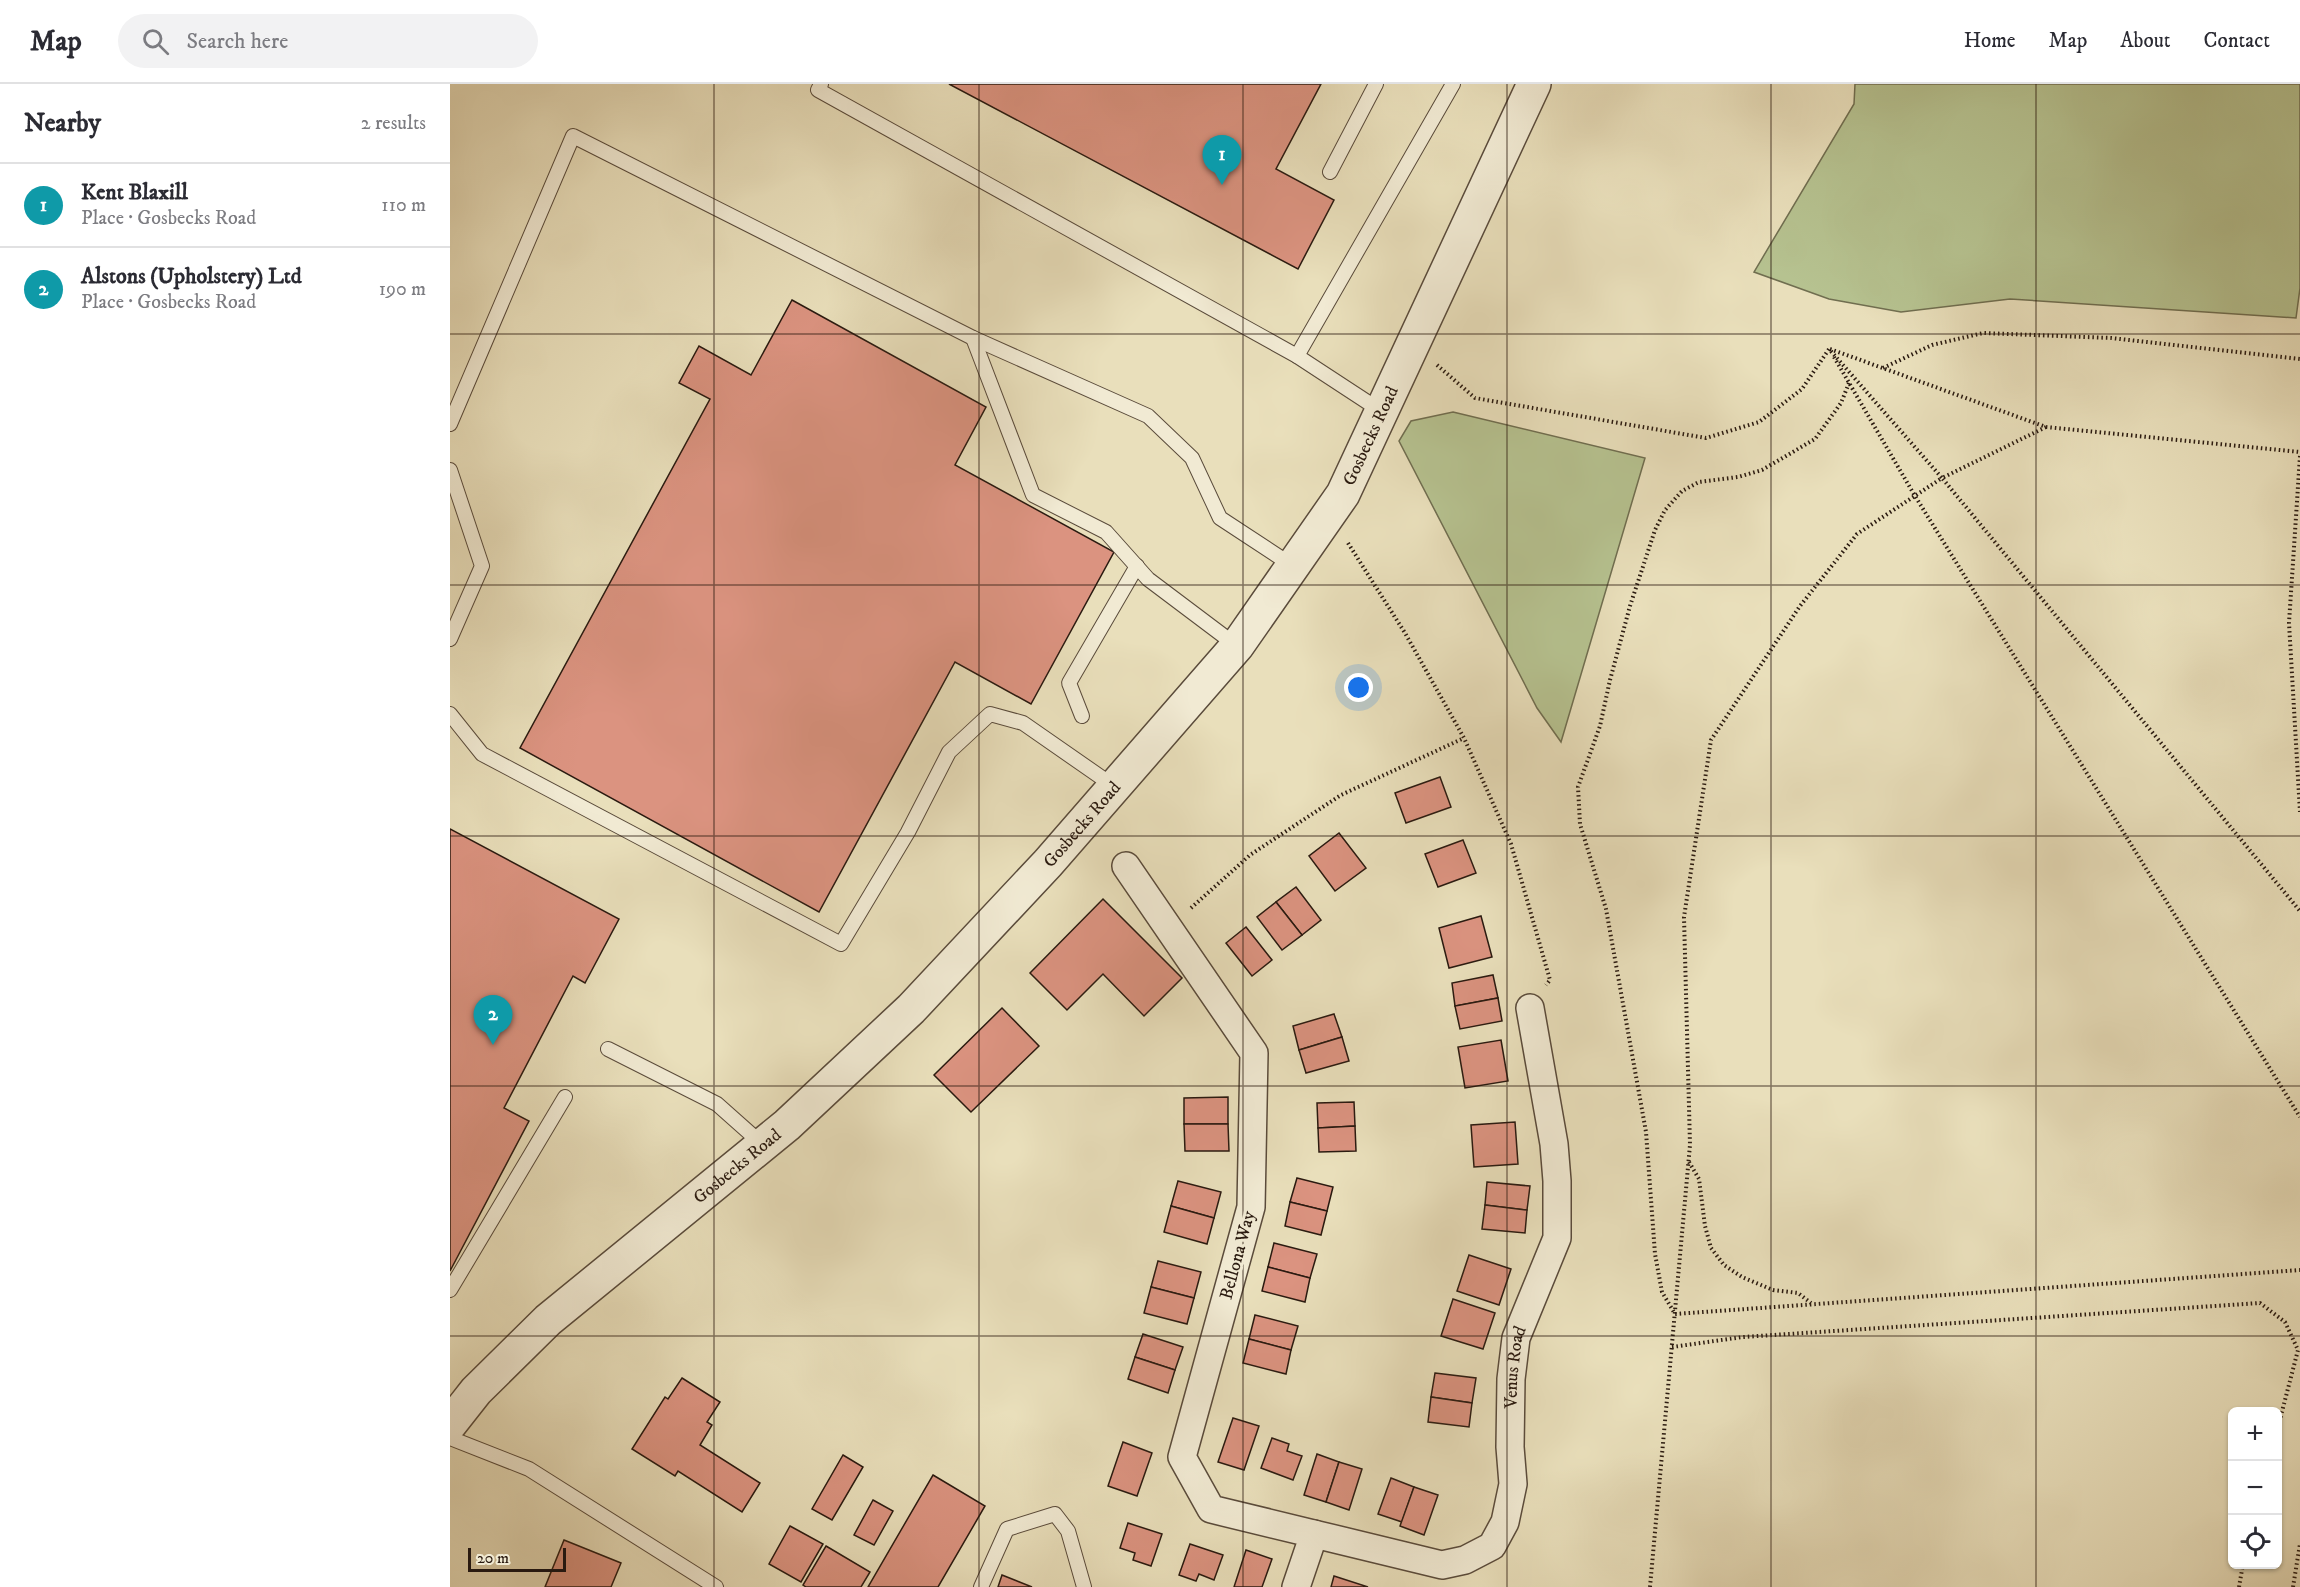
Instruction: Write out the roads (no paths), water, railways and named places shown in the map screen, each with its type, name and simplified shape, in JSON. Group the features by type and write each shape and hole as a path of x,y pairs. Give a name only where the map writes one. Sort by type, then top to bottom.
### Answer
{"street":[{"name":"Gosbecks Road","path":"450,1424 476,1391 548,1320 787,1125 911,1009 1048,863 1236,646 1343,494 1534,84"},
{"name":"Bellona Way","path":"1126,866 1254,1053 1251,1207 1182,1457 1211,1509 1314,1534"},
{"name":"Venus Road","path":"1314,1534 1442,1565 1465,1560 1492,1546 1505,1522 1513,1484 1510,1447 1511,1379 1516,1338 1557,1238 1557,1181 1554,1144 1530,1008"},
{"path":"1296,1587 1314,1534"}],"lane":[{"path":"1330,172 1376,84"},
{"path":"1297,356 1453,84"},
{"path":"815,86 1297,356 1381,411"},
{"path":"450,424 573,136 973,338 1148,416 1192,458 1220,518 1293,566"},
{"path":"973,338 1033,495 1106,532 1148,579 1236,646"},
{"path":"450,470 482,566 450,639"},
{"path":"1082,716 1069,683 1137,566"},
{"path":"450,714 482,754 841,944 908,832 949,752 990,714 1023,723 1115,787"},
{"path":"608,1049 717,1104 762,1144"},
{"path":"450,1290 565,1097"},
{"path":"450,1438 529,1469 716,1587"},
{"path":"981,1587 1007,1528 1055,1514 1068,1531 1084,1587"}],"place":[{"name":"Kent Blaxill","path":"1222,185"},
{"name":"Alstons (Upholstery) Ltd","path":"493,1045"}]}
